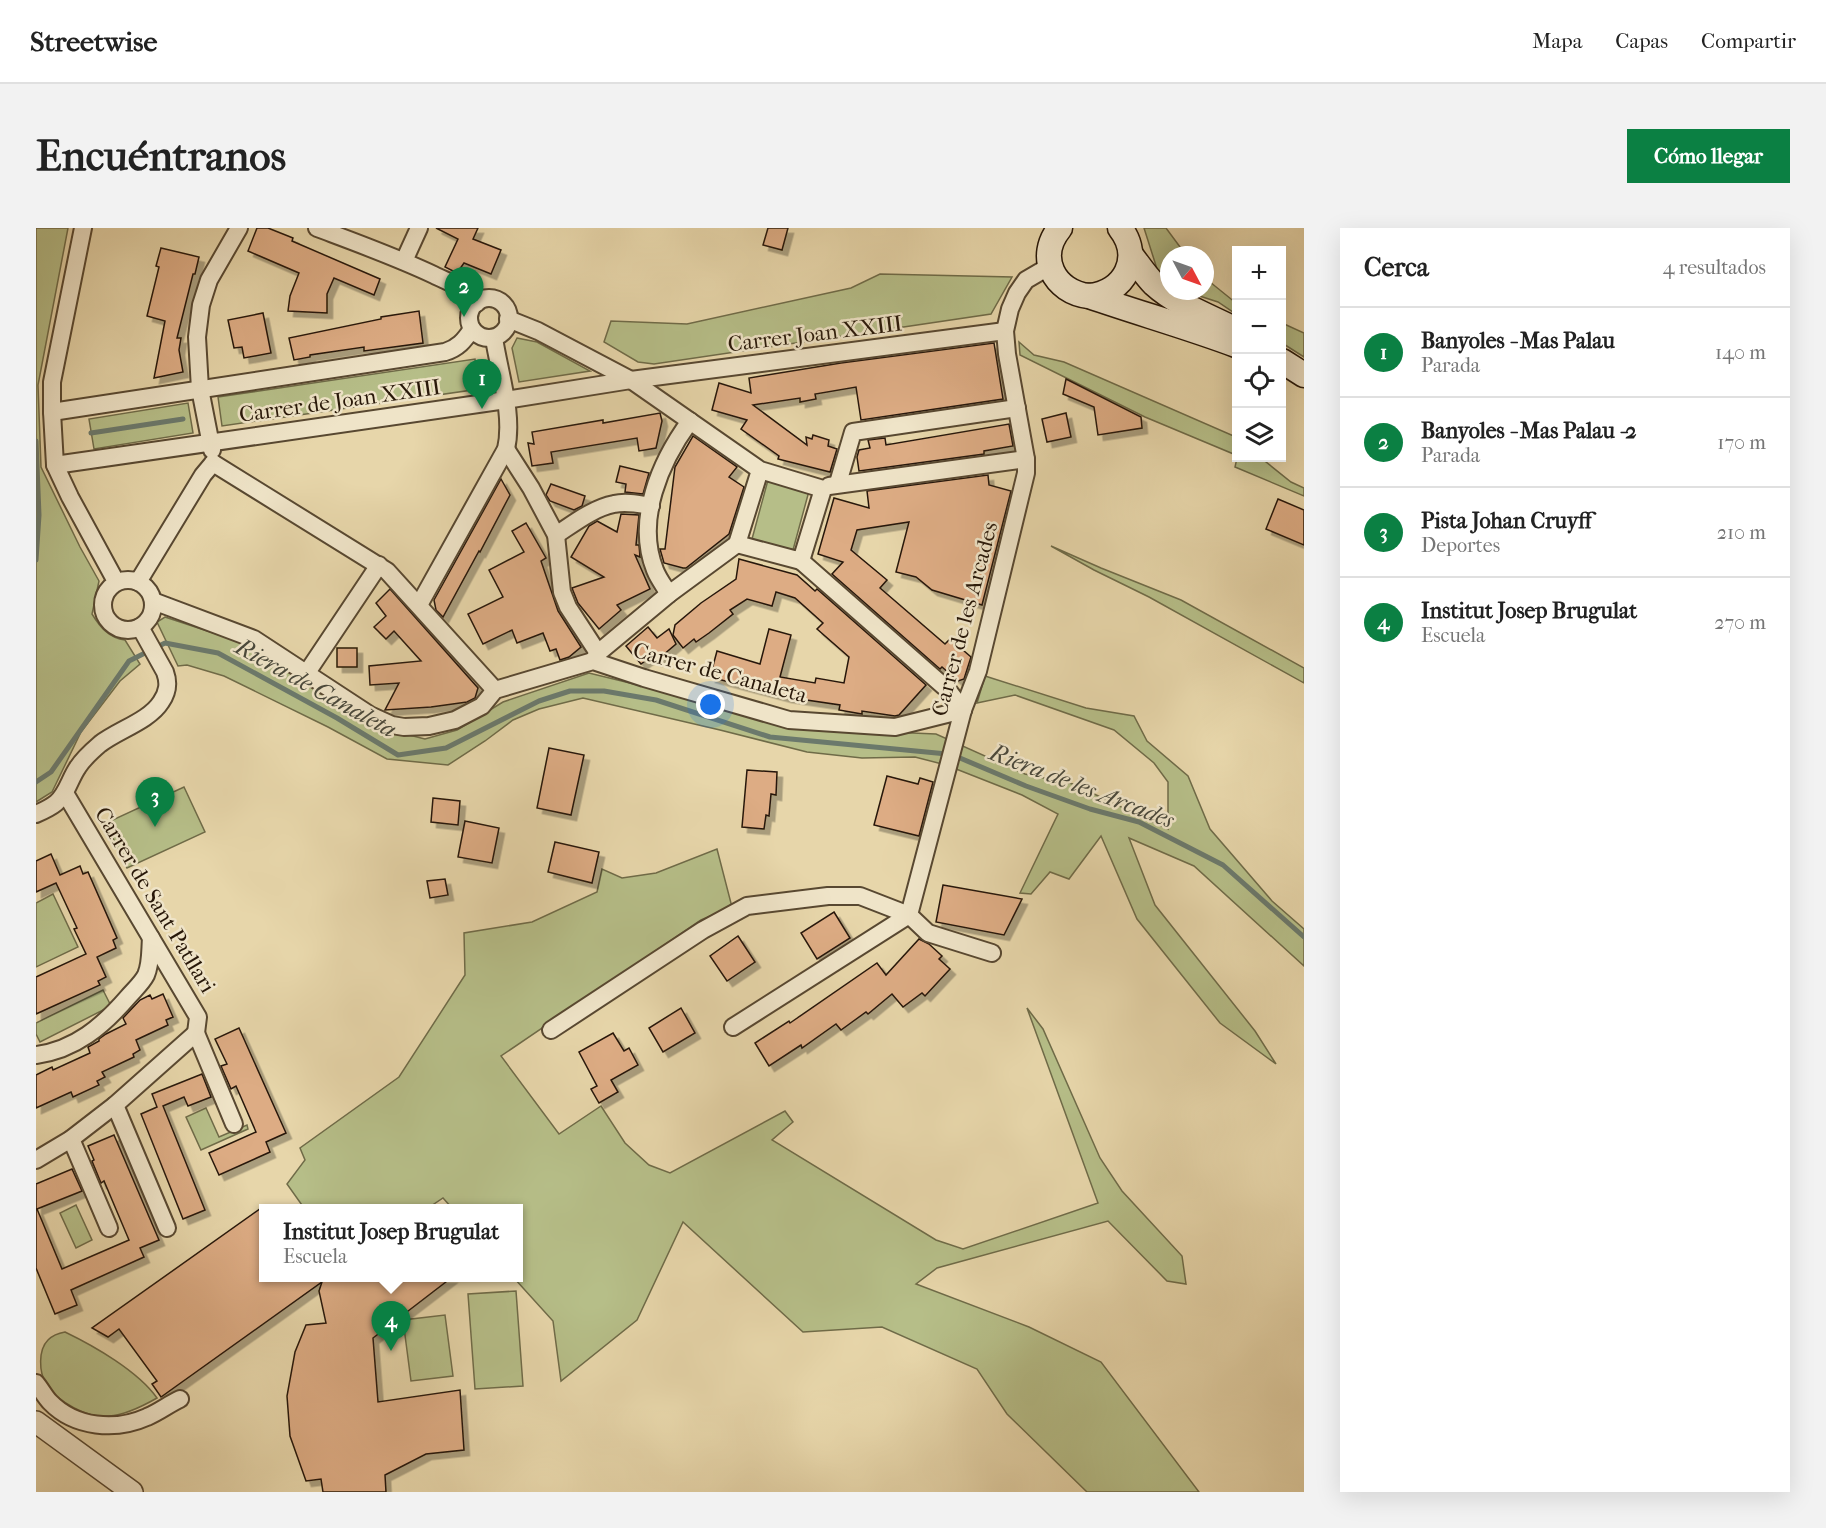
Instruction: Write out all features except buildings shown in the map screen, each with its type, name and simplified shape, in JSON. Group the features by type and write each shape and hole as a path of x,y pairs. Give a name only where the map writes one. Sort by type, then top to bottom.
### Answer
{"main road":[{"path":"1060,228 1052,241 1050,266 1058,281 1065,287 1081,295 1196,330 1232,344"},
{"path":"1089,296 1105,293 1119,284 1128,271 1131,255 1128,241 1120,228"},
{"path":"1131,255 1152,282 1175,300 1232,328"}],"street":[{"path":"83,228 52,382 55,465 70,497 121,583 148,590 153,601 151,617 140,627 125,630 112,624 107,618 104,604 121,583 213,463 200,389 197,337 201,304 209,280 239,228"},
{"path":"317,228 404,261 462,289 477,303"},
{"path":"404,261 420,228"},
{"path":"1005,332 1010,309 1017,293 1026,280 1050,266"},
{"path":"486,299 494,299 506,308 508,319 505,330 494,338 484,338 472,329 469,314 477,303 486,299"},
{"path":"508,319 538,331 631,380 760,470 831,486 1026,459"},
{"name":"Carrer de Joan XXIII","path":"52,412 445,352 457,348 472,329"},
{"name":"Carrer Joan XXIII","path":"631,380 1005,332"},
{"name":"Carrer de les Arcades","path":"909,915 963,710 980,661 1026,473 1026,459 1005,332"},
{"path":"419,605 506,449 509,431 506,400 494,338"},
{"name":"Carrer de Joan XXIII","path":"55,465 631,380"},
{"path":"801,561 853,432 1017,408"},
{"path":"669,594 655,570 650,552 648,529 651,506 662,468 690,421"},
{"path":"506,449 531,488 556,535 562,592 595,657"},
{"path":"213,463 387,571 495,690"},
{"path":"153,601 254,639 370,715 392,725 429,726 455,720 482,706 495,690 595,657 669,594 738,544 760,470"},
{"path":"556,535 590,513 613,504 631,502 651,506"},
{"path":"738,544 801,561 948,690 963,710"},
{"path":"306,675 379,565"},
{"path":"36,814 56,803 65,793 78,766 100,744 150,713 160,704 167,692 168,680 165,672 140,627"},
{"name":"Carrer de Canaleta","path":"595,657 644,678 789,720 895,727 963,710"},
{"name":"Carrer de Sant Patllari","path":"65,793 198,1017 196,1033 234,1124"},
{"path":"551,1030 704,930 747,906 828,896 860,896 909,915 927,933 992,953"},
{"path":"733,1027 909,915"},
{"path":"36,1055 52,1053 73,1045 93,1032 119,1007 146,976 150,962 151,938"},
{"path":"36,1160 71,1139 115,1105 196,1033"},
{"path":"115,1105 167,1228"},
{"path":"71,1139 109,1228"},
{"path":"36,1383 51,1403 74,1418 94,1425 122,1424 147,1418 180,1399"},
{"path":"36,1422 132,1492"}],"green space":[{"path":"36,228 68,228 38,385 41,467 99,581 92,614 106,631 114,637 125,640 140,664 120,681 81,732 52,792 36,802"},
{"path":"1144,228 1166,228 1179,246 1160,246 1160,274"},
{"path":"880,274 1012,277 991,314 654,364 638,362 604,342 611,321 687,324 851,288"},
{"path":"1214,285 1232,300 1232,311 1212,300 1214,300"},
{"path":"1286,325 1304,333 1304,357 1286,346"},
{"path":"517,338 537,342 590,371 519,382 512,348"},
{"path":"1019,342 1034,355 1064,362 1232,435 1232,453 1145,417 1020,355"},
{"path":"475,359 479,389 222,426 218,397"},
{"path":"188,403 193,433 94,449 89,419"},
{"path":"1236,462 1266,462 1291,482 1304,488 1304,496 1235,467"},
{"path":"768,480 809,491 793,550 752,539"},
{"path":"1051,546 1181,600 1304,668 1304,683 1149,597"},
{"path":"165,617 250,645 337,705 385,729 425,739 457,730 503,702 589,673 642,686 865,731 936,734 1025,774 1073,784 1168,829 1168,782 1154,763 1114,730 1015,695 977,703 985,676 1086,708 1134,716 1147,741 1188,776 1210,829 1272,901 1304,929 1304,966 1194,866 1129,838 1155,905 1255,1031 1276,1064 1220,1023 1137,919 1101,836 1069,879 1050,872 1031,894 1020,893 1058,814 1022,795 946,765 915,757 862,758 807,752 583,698 539,709 513,720 448,765 387,759 224,676 187,665 178,666 157,622"},
{"path":"184,787 205,832 127,868 106,823"},
{"path":"717,849 732,907 701,920 501,1056 559,1134 601,1106 625,1143 649,1165 670,1173 785,1111 793,1122 772,1140 936,1240 963,1249 1098,1203 1027,1008 1043,1029 1100,1158 1122,1191 1182,1256 1186,1284 1167,1281 1108,1221 937,1268 916,1284 1029,1327 1101,1362 1199,1492 1087,1492 1007,1414 977,1369 882,1327 803,1332 683,1222 637,1320 561,1381 553,1321 518,1282 523,1282 523,1204 448,1204 443,1198 434,1204 301,1204 287,1184 305,1160 300,1148 399,1077 465,975 464,933 532,922 597,892 602,869 622,878 656,873"},
{"path":"53,894 78,947 36,967 36,903"},
{"path":"103,990 111,1006 40,1042 36,1034 36,1023"},
{"path":"206,1108 219,1137 247,1125 248,1129 201,1150 186,1117"},
{"path":"76,1205 92,1240 76,1248 60,1213"},
{"path":"516,1291 523,1386 475,1389 468,1294"},
{"path":"445,1315 453,1376 411,1381 403,1320"},
{"path":"65,1332 89,1344 127,1369 139,1378 157,1398 128,1412 109,1416 92,1415 65,1403 46,1384 41,1361 42,1349 48,1340 56,1334"}],"waterway":[{"path":"91,433 183,419"},
{"path":"36,441 39,515 36,560"},
{"name":"Riera de Canaleta","path":"36,782 51,772 129,661 165,643 218,653 337,718 398,755 446,748 539,701 570,691 604,691 656,700 770,737 947,754"},
{"name":"Riera de les Arcades","path":"960,758 1026,786 1090,809 1139,822 1223,865 1304,937"}],"place":[{"name":"Banyoles - Mas Palau -2","path":"464,317"},
{"name":"Banyoles - Mas Palau","path":"482,409"},
{"name":"Pista Johan Cruyff","path":"155,827"},
{"name":"Institut Josep Brugulat","path":"391,1351"}]}
